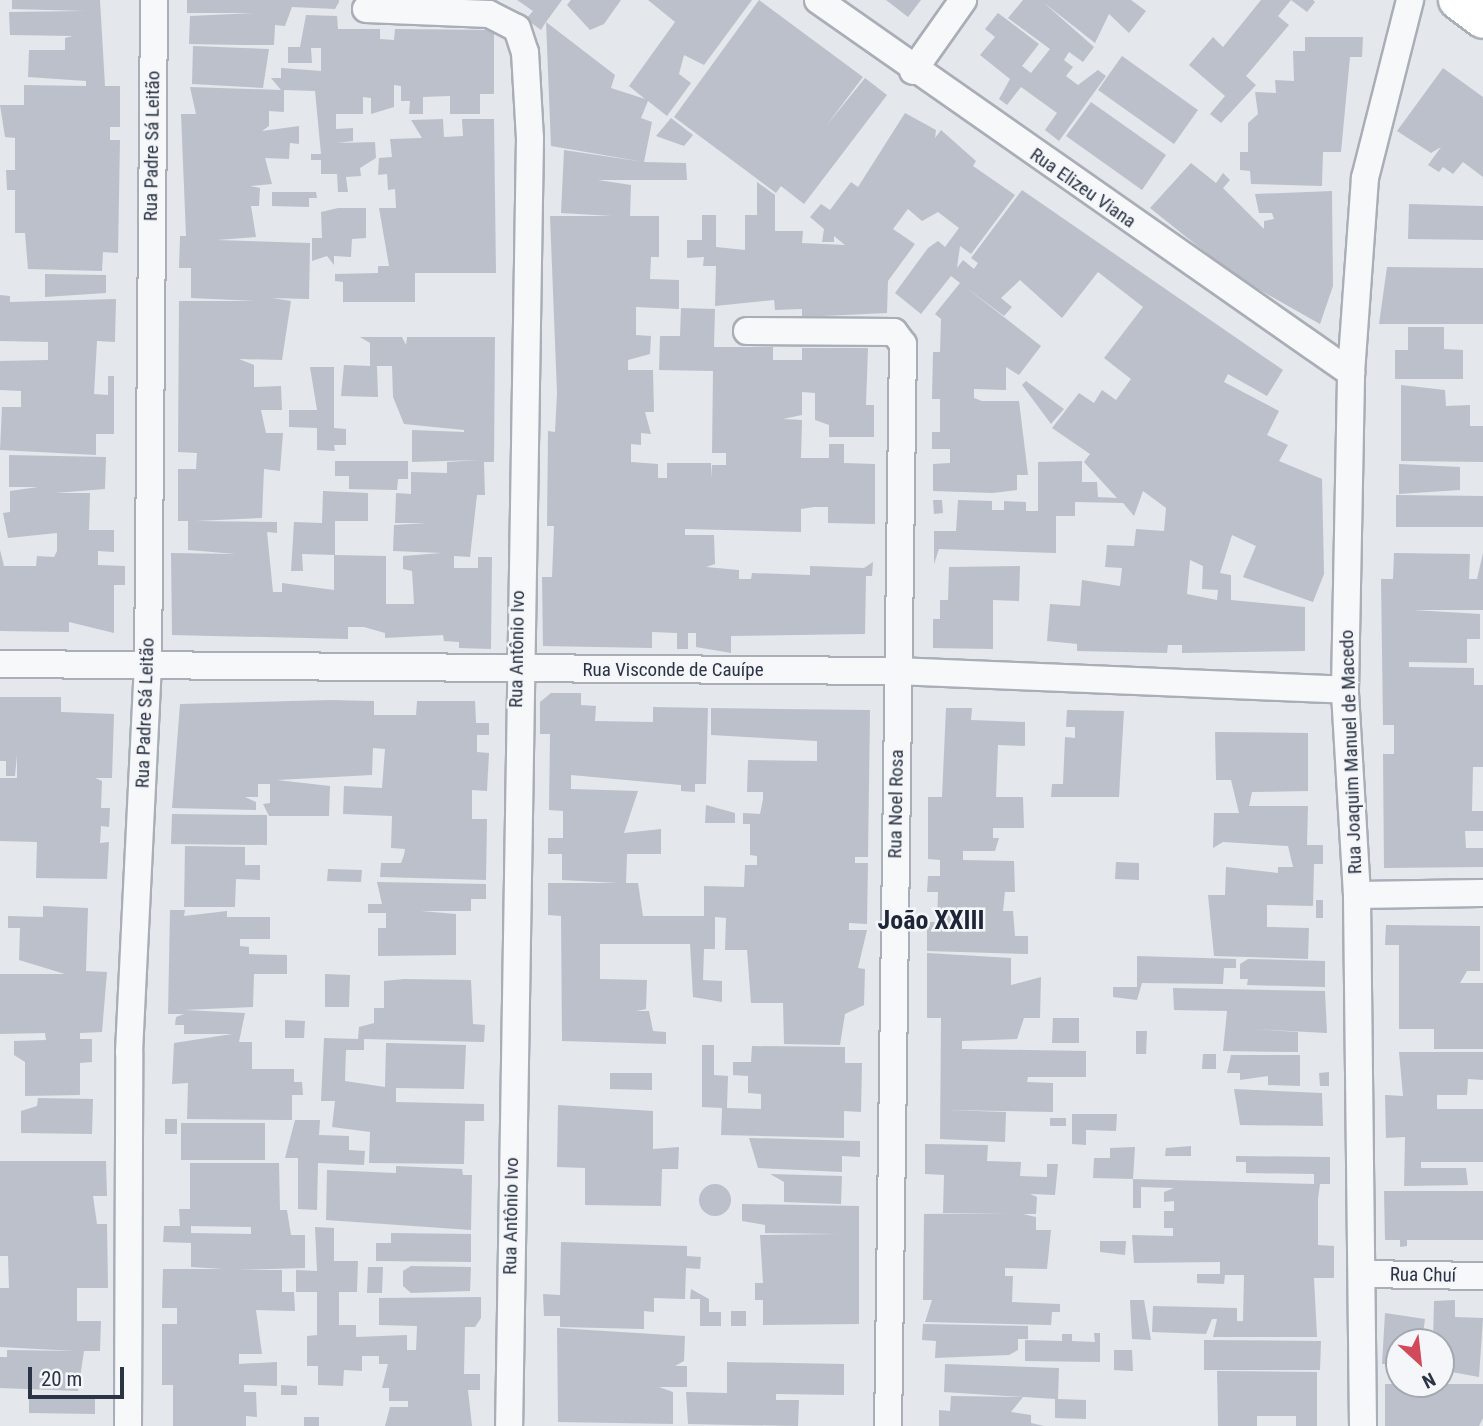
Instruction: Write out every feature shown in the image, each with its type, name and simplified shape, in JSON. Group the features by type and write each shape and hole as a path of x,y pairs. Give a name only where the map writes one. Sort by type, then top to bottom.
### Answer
{"main road":[{"path":"1458,0 1483,19"}],"street":[{"name":"Rua Padre Sá Leitão","path":"128,1426 129,1052 148,666 154,0"},
{"name":"Rua Elizeu Viana","path":"818,0 913,71 1351,373"},
{"path":"913,71 963,0"},
{"name":"Rua Joaquim Manuel de Macedo","path":"1363,1426 1364,1274 1357,895 1345,690 1351,373 1366,178 1410,0"},
{"name":"Rua Antônio Ivo","path":"366,9 489,14 517,28 525,52 530,138 517,668 509,1426"},
{"name":"Rua Noel Rosa","path":"747,331 900,337 888,1426"},
{"name":"Rua Visconde de Cauípe","path":"0,664 898,671 1345,690"},
{"path":"1357,895 1483,893"},
{"name":"Rua Chuí","path":"1364,1274 1483,1276"}],"building":[{"path":"12,0 100,0 105,86 120,86 120,127 110,127 110,140 120,140 118,253 103,252 102,271 28,269 25,233 15,233 15,190 7,190 6,170 15,170 15,138 5,137 0,105 24,105 24,85 86,86 86,81 28,77 29,50 65,50 65,38 73,36 10,35 9,12 85,11 12,9"},
{"path":"187,0 339,2 335,9 292,7 285,26 275,25 274,45 244,45 189,44 190,16 254,13 187,13"},
{"path":"517,0 562,0 541,30 526,19 533,11"},
{"path":"571,0 621,0 604,24 590,30 567,5"},
{"path":"648,0 752,0 704,65 684,55 679,74 691,83 667,116 648,101 641,118 652,122 644,162 551,146 546,22 615,75 611,88 645,99 629,86 675,22"},
{"path":"759,0 863,77 826,126 865,78 887,95 804,204 781,186 776,193 674,117"},
{"path":"886,0 921,0 908,17"},
{"path":"1023,0 1131,0 1146,11 1129,33 1109,14 1095,43 1043,2 1094,47 1083,62 1069,52 1064,60 1073,67 1066,76 1078,85 1098,70 1106,76 1059,141 1045,130 1057,113 1021,87 1007,105 999,99 1010,79 980,55 995,37 985,29 998,13 1039,44 1022,66 1031,73 1050,49 1008,18"},
{"path":"1261,0 1291,0 1278,16 1289,25 1246,76 1256,85 1221,123 1210,114 1225,96 1189,65 1213,37 1223,47"},
{"path":"1291,0 1313,0 1315,2 1307,12"},
{"path":"306,15 337,16 338,29 380,29 380,39 394,40 395,29 494,30 494,94 480,94 480,114 450,114 450,96 423,97 423,114 409,114 410,101 401,101 401,86 394,85 394,107 371,114 371,98 363,97 363,114 336,114 336,129 353,128 353,141 337,143 375,142 376,158 360,168 361,176 346,177 348,192 338,192 337,174 321,174 321,160 311,160 311,154 321,154 315,91 284,90 284,112 269,111 269,126 262,131 299,126 299,144 290,143 289,159 265,158 272,184 250,186 260,188 259,206 251,206 256,237 217,240 310,243 309,299 272,298 291,301 282,360 239,359 254,365 254,387 281,386 282,410 261,410 266,433 283,433 280,471 264,469 262,518 196,521 277,522 277,533 267,532 273,592 282,592 282,583 334,590 334,555 386,556 386,604 414,604 412,571 403,569 403,556 442,553 393,551 394,525 427,523 395,523 396,493 411,494 411,472 447,473 447,462 479,460 412,462 412,430 464,430 404,424 393,397 392,366 377,366 378,397 341,396 344,365 370,366 370,343 360,337 402,337 406,345 407,337 495,337 494,462 484,462 485,495 477,495 470,557 454,556 454,568 478,568 478,557 492,557 491,649 459,648 459,642 444,641 443,635 385,638 385,633 364,627 348,627 348,639 172,635 171,553 236,554 188,550 188,521 178,521 178,469 196,469 197,453 178,452 179,301 255,301 191,298 191,268 179,268 180,236 186,236 181,114 196,114 190,87 281,90 271,78 281,78 281,68 321,71 321,48 311,48 312,63 288,63 288,47 300,47"},
{"path":"1305,37 1363,37 1362,57 1350,57 1341,152 1323,152 1322,186 1251,184 1250,171 1240,170 1240,152 1248,152 1248,123 1258,114 1255,92 1276,93 1275,80 1294,81 1293,51 1305,51"},
{"path":"193,46 269,49 263,88 192,84"},
{"path":"1122,56 1198,110 1174,144 1098,90"},
{"path":"1443,68 1483,97 1483,177 1463,162 1453,174 1443,167 1439,172 1428,165 1441,147 1431,153 1397,131"},
{"path":"1091,102 1166,155 1142,190 1066,136"},
{"path":"905,113 936,130 935,138 941,130 976,161 973,166 1015,195 971,254 960,246 957,268 963,260 974,269 978,263 971,258 1022,190 1283,370 1267,396 1228,374 1224,382 1279,411 1267,435 1288,445 1279,461 1322,479 1324,574 1313,602 1243,577 1256,546 1232,535 1220,573 1231,575 1231,600 1305,607 1305,651 1182,653 1182,645 1168,645 1167,653 1077,651 1077,644 1047,641 1050,604 1080,606 1082,580 1120,586 1122,568 1105,567 1107,545 1134,546 1136,529 1164,531 1166,508 1143,491 1134,516 1123,503 1075,502 1075,516 1056,516 1056,553 939,549 934,564 934,531 956,531 958,500 992,501 992,510 1004,510 1004,501 1026,502 1026,511 1038,511 1038,462 1082,461 1082,482 1097,482 1098,497 1117,498 1084,462 1090,454 1052,428 1079,393 1094,403 1102,390 1116,400 1131,379 1104,358 1143,307 1098,272 1062,318 1020,280 1001,298 1012,307 1004,316 964,286 1041,346 1019,375 1006,367 1006,390 974,389 974,398 982,401 1019,401 1028,475 1017,475 1017,490 993,493 933,491 933,464 950,463 950,449 932,449 932,432 940,432 940,399 932,399 933,352 940,352 941,319 935,314 960,283 951,276 921,314 895,293 928,248 938,241 945,247 959,228 938,212 922,221 908,209 893,229 915,244 888,281 887,313 802,317 802,309 775,310 774,300 715,306 716,266 703,266 704,257 687,258 687,240 702,240 702,215 716,215 716,247 745,250 745,215 757,215 757,182 775,195 775,231 803,231 802,243 845,245 834,236 834,242 822,242 824,229 810,217 821,204 830,210 851,182 858,187","holes":["1190,560 1203,566 1202,589 1218,590 1217,600 1187,594"]},
{"path":"671,118 693,135 684,146 656,136"},
{"path":"443,119 444,137 463,136 462,119 494,119 496,273 415,273 415,302 343,302 343,282 335,281 335,274 378,273 378,266 389,266 379,208 396,208 395,189 388,190 387,174 378,175 379,158 392,157 390,139 422,138 411,120"},
{"path":"564,150 644,162 686,163 687,180 598,180 631,185 630,216 659,216 659,257 651,257 650,279 679,280 679,309 636,307 636,335 651,336 650,354 628,360 628,370 653,370 654,412 645,412 651,434 641,433 641,445 631,444 631,462 658,464 658,478 667,478 667,463 711,463 711,478 712,465 726,465 726,453 712,453 713,371 659,370 660,336 680,336 681,308 715,309 714,347 773,347 773,360 802,360 802,348 868,348 866,405 874,405 874,437 829,437 829,425 815,420 815,393 802,392 802,415 783,419 802,420 801,458 829,458 829,444 844,444 844,463 875,464 875,524 828,523 828,507 814,507 801,509 801,532 685,529 685,535 714,535 715,564 706,567 739,570 739,579 751,579 752,573 810,575 810,566 864,568 873,562 872,576 866,576 865,634 731,636 731,653 696,647 696,633 688,633 688,649 677,649 677,633 652,632 652,648 543,646 542,577 552,577 554,526 547,526 548,431 555,432 557,393 550,216 612,216 561,213"},
{"path":"1191,163 1216,183 1223,173 1230,180 1223,188 1264,229 1264,221 1274,219 1272,213 1259,213 1255,194 1332,191 1333,286 1320,324 1235,276 1150,208"},
{"path":"272,192 316,192 317,198 309,198 309,207 272,206"},
{"path":"1409,204 1483,206 1483,240 1408,239"},
{"path":"338,208 366,208 366,238 352,239 351,257 334,256 334,265 327,256 312,261 312,238 322,238 321,212"},
{"path":"1387,267 1483,268 1483,324 1379,324"},
{"path":"45,274 106,275 106,293 45,297"},
{"path":"0,295 10,296 10,302 116,299 115,342 97,341 94,394 108,395 108,376 114,376 114,434 96,434 96,455 0,450 2,407 21,407 21,391 0,390 0,361 48,360 48,342 0,341"},
{"path":"1408,327 1444,327 1444,349 1463,350 1463,379 1395,379 1395,350 1408,350"},
{"path":"310,367 334,367 334,428 346,429 346,445 334,445 335,451 317,450 317,428 289,427 289,410 317,410"},
{"path":"1026,381 1064,409 1051,424 1022,385"},
{"path":"1401,385 1445,390 1446,406 1470,405 1470,426 1483,426 1483,462 1401,461"},
{"path":"9,455 106,457 105,489 55,493 90,493 89,530 114,530 114,552 98,551 98,565 125,566 125,585 114,585 114,633 69,622 69,632 0,631 0,550 4,566 36,566 37,556 54,557 57,551 57,533 8,538 3,513 10,512 10,491 38,487 9,487"},
{"path":"335,461 408,461 408,479 398,479 397,490 349,489 349,476 335,476"},
{"path":"1399,464 1460,467 1460,490 1399,494"},
{"path":"323,491 368,493 368,521 335,521 335,555 302,554 303,571 291,571 294,522 322,523"},
{"path":"1396,495 1483,496 1483,527 1396,527"},
{"path":"933,500 942,500 943,513 934,514"},
{"path":"1394,553 1470,554 1469,579 1477,579 1483,553 1483,610 1413,610 1480,614 1480,639 1467,639 1467,663 1409,662 1409,667 1474,668 1474,685 1483,685 1483,767 1473,767 1472,811 1483,811 1483,831 1465,831 1466,848 1483,848 1483,867 1384,868 1383,754 1394,754 1394,725 1383,725 1381,579 1393,579"},
{"path":"1020,566 1019,601 993,600 993,649 933,648 933,619 940,619 940,600 948,600 949,567"},
{"path":"551,693 581,693 581,705 596,706 595,721 653,722 653,707 708,708 706,784 695,784 695,792 681,791 681,785 571,775 571,789 638,791 624,833 661,829 661,854 627,854 626,883 638,883 643,916 704,916 704,886 744,887 745,865 757,865 757,856 750,855 750,824 743,824 743,813 760,814 763,799 763,792 747,792 748,760 817,761 817,741 711,735 711,708 870,710 868,857 855,857 855,863 868,863 867,924 849,923 849,930 867,930 858,968 865,969 864,1005 845,1014 840,1045 784,1044 783,1003 751,1003 747,950 725,950 726,918 715,917 715,949 704,949 703,980 722,981 722,1002 693,997 690,944 600,944 600,979 647,980 646,1009 636,1011 649,1011 653,1031 666,1032 666,1044 562,1041 561,916 548,915 548,883 618,883 562,880 562,854 548,854 548,838 563,838 563,811 549,810 550,734 540,734 540,702"},
{"path":"0,697 61,697 61,712 114,714 112,778 95,778 102,781 101,808 110,808 109,827 101,826 100,843 109,842 107,879 36,878 37,842 0,841 0,778 17,778 17,755 15,776 6,776 6,761 0,761"},
{"path":"374,701 374,715 416,715 417,701 475,701 476,723 489,723 489,735 477,735 477,752 489,753 487,791 472,790 472,819 487,819 486,880 380,877 381,863 401,863 404,855 405,849 391,848 392,816 343,814 344,786 382,788 385,749 373,748 372,775 277,780 330,786 329,816 269,816 263,804 270,803 270,784 258,784 258,797 245,797 256,802 256,810 172,808 180,704"},
{"path":"946,708 972,708 971,720 1025,722 1025,746 998,745 996,797 1023,797 1024,828 993,828 993,838 999,838 995,851 963,851 963,860 1014,861 1015,892 1005,892 1003,911 1013,911 1015,936 1028,936 1028,954 927,951 927,922 937,922 938,892 927,892 928,876 940,876 940,860 928,859 928,797 942,797"},
{"path":"1067,710 1124,711 1119,797 1051,797 1052,784 1063,784 1065,737 1075,738 1075,727 1066,727"},
{"path":"1215,732 1308,733 1308,791 1252,792 1249,806 1308,806 1307,845 1323,845 1323,864 1314,864 1313,906 1267,905 1267,927 1309,928 1308,959 1214,956 1208,895 1225,895 1226,867 1278,873 1278,867 1293,867 1288,846 1223,842 1213,848 1214,813 1239,813 1231,780 1216,780"},
{"path":"706,805 735,813 735,823 705,823"},
{"path":"172,814 267,815 267,845 171,844"},
{"path":"185,846 245,847 245,865 260,865 260,880 236,879 235,907 184,907"},
{"path":"1116,862 1139,863 1139,880 1115,879"},
{"path":"328,869 362,870 361,882 327,881"},
{"path":"377,882 486,884 486,899 471,899 471,911 421,911 456,914 456,955 378,956 378,928 386,928 386,913 368,913 368,904 382,904"},
{"path":"1316,900 1323,900 1323,918 1316,918"},
{"path":"43,906 88,908 86,971 107,972 102,1032 80,1033 80,1039 92,1039 92,1062 80,1063 80,1095 25,1096 25,1062 14,1055 14,1041 46,1040 45,1033 0,1034 0,974 65,974 19,960 20,928 8,928 8,916 43,917"},
{"path":"170,910 185,910 184,916 227,911 227,917 270,917 270,939 240,939 240,946 249,947 249,954 287,955 287,974 254,974 253,1007 184,1010 245,1013 239,1042 252,1042 252,1069 294,1069 294,1082 302,1082 303,1095 292,1095 292,1120 187,1119 188,1083 172,1084 174,1043 232,1034 184,1034 184,1025 175,1025 176,1017 184,1014 168,1014"},
{"path":"1386,925 1480,926 1480,971 1467,971 1460,983 1483,983 1483,1049 1434,1049 1434,1029 1399,1029 1399,945 1385,945"},
{"path":"927,953 1011,958 1011,985 1041,977 1040,1018 1024,1018 1017,1039 962,1041 962,1049 1086,1051 1086,1077 1028,1077 1027,1082 1053,1083 1053,1112 947,1110 1006,1112 1005,1142 940,1139 941,1018 927,1018"},
{"path":"1137,956 1236,959 1236,968 1224,968 1223,984 1142,983 1137,1000 1113,997 1113,987 1137,987"},
{"path":"1248,959 1325,961 1325,987 1247,985 1248,979 1240,979 1240,964"},
{"path":"325,974 350,975 349,1007 325,1007"},
{"path":"471,980 473,1024 485,1025 484,1042 364,1039 364,1050 346,1050 345,1081 385,1087 386,1043 466,1045 464,1089 396,1088 396,1102 484,1104 484,1121 465,1121 464,1164 369,1163 370,1132 332,1127 335,1101 321,1101 324,1038 358,1039 359,1027 374,1023 374,1008 384,1008 384,981"},
{"path":"1173,988 1325,991 1327,1033 1253,1029 1298,1032 1298,1052 1223,1051 1227,1011 1174,1010"},
{"path":"1053,1018 1079,1018 1079,1043 1052,1043"},
{"path":"285,1020 305,1021 304,1038 285,1038"},
{"path":"1136,1031 1147,1031 1146,1054 1136,1054"},
{"path":"702,1045 714,1045 714,1075 728,1076 727,1108 761,1109 761,1094 748,1093 748,1076 733,1075 733,1062 751,1062 752,1046 845,1047 845,1063 862,1063 861,1112 844,1111 844,1138 721,1135 722,1108 702,1107"},
{"path":"1399,1052 1483,1052 1483,1080 1468,1079 1467,1095 1437,1095 1437,1109 1483,1109 1483,1162 1421,1162 1421,1168 1466,1168 1468,1185 1404,1186 1405,1137 1386,1138 1385,1095 1403,1096"},
{"path":"1203,1054 1216,1054 1216,1069 1202,1069"},
{"path":"1231,1055 1300,1055 1300,1086 1268,1085 1268,1076 1240,1080 1240,1073 1227,1073"},
{"path":"1329,1072 1329,1086 1320,1086 1319,1073"},
{"path":"610,1073 652,1073 652,1090 610,1089"},
{"path":"1234,1089 1322,1093 1323,1126 1240,1125"},
{"path":"38,1098 93,1099 92,1134 21,1133 21,1111 37,1106"},
{"path":"558,1105 653,1111 653,1149 679,1147 678,1169 662,1169 661,1206 585,1205 585,1168 557,1167"},
{"path":"1072,1114 1117,1114 1116,1131 1086,1130 1086,1145 1072,1144"},
{"path":"1050,1118 1066,1118 1066,1126 1050,1126"},
{"path":"165,1119 177,1119 177,1134 165,1134"},
{"path":"295,1120 320,1120 319,1135 349,1136 349,1150 365,1151 364,1165 318,1163 317,1210 298,1209 298,1158 285,1158"},
{"path":"181,1123 265,1123 265,1160 181,1160"},
{"path":"749,1138 860,1141 860,1157 842,1156 842,1172 758,1168"},
{"path":"925,1144 988,1145 987,1161 1021,1162 1020,1176 1047,1177 1047,1164 1058,1164 1055,1195 1030,1194 1037,1197 1036,1214 1023,1214 1036,1217 1036,1230 1051,1230 1047,1269 1005,1268 1005,1276 1013,1276 1012,1302 1060,1304 1060,1312 1052,1312 1051,1325 925,1322 932,1300 923,1300 924,1214 1009,1213 943,1213 944,1175 925,1174"},
{"path":"1191,1146 1191,1156 1165,1156 1166,1148"},
{"path":"1135,1147 1133,1179 1093,1178 1094,1158 1110,1158 1110,1148"},
{"path":"1236,1156 1330,1157 1330,1184 1320,1184 1318,1245 1334,1246 1334,1278 1314,1278 1317,1337 1213,1337 1217,1319 1212,1319 1206,1334 1152,1332 1153,1306 1237,1308 1237,1321 1243,1321 1244,1275 1225,1275 1224,1284 1197,1283 1197,1274 1220,1274 1220,1262 1134,1263 1132,1235 1173,1236 1173,1228 1164,1228 1164,1211 1174,1211 1174,1201 1164,1202 1164,1192 1174,1188 1141,1187 1141,1208 1133,1208 1133,1179 1314,1184 1314,1174 1246,1173 1246,1162 1236,1162"},
{"path":"0,1161 106,1161 107,1196 93,1196 97,1224 107,1224 108,1288 77,1288 77,1321 101,1321 100,1351 84,1351 78,1391 0,1388 0,1357 7,1357 7,1350 75,1351 0,1347 0,1288 9,1288 8,1256 0,1256"},
{"path":"190,1163 279,1163 280,1210 287,1210 291,1235 305,1235 305,1268 237,1270 282,1270 282,1292 294,1292 295,1311 256,1310 262,1354 239,1354 239,1364 277,1362 277,1386 244,1385 244,1392 256,1392 257,1417 246,1416 246,1426 173,1426 173,1385 162,1385 162,1324 177,1324 177,1308 162,1308 163,1269 223,1269 191,1267 191,1243 163,1242 164,1226 180,1226 179,1209 190,1209","holes":["191,1226 251,1227 251,1234 191,1233"]},
{"path":"396,1166 462,1169 463,1175 472,1175 471,1230 326,1220 327,1170 396,1173"},
{"path":"770,1174 842,1176 841,1204 784,1202 784,1182"},
{"path":"715,1184 727,1188 731,1200 727,1212 715,1216 703,1212 699,1200 703,1188"},
{"path":"1384,1191 1483,1191 1483,1240 1407,1240 1407,1246 1400,1247 1400,1240 1385,1240"},
{"path":"742,1204 859,1206 859,1324 763,1325 763,1300 755,1300 755,1283 763,1283 760,1235 838,1234 765,1233 765,1225 742,1221"},
{"path":"315,1227 334,1228 334,1261 358,1261 357,1292 339,1292 339,1325 356,1325 356,1337 407,1335 407,1350 416,1350 417,1326 379,1325 379,1298 481,1297 481,1318 475,1327 465,1327 464,1374 480,1374 480,1390 468,1390 472,1426 385,1426 390,1407 408,1407 408,1401 389,1401 389,1388 382,1388 388,1364 379,1364 379,1356 362,1356 362,1371 344,1370 343,1386 318,1385 318,1366 307,1366 307,1336 317,1335 317,1292 296,1292 296,1270 317,1271"},
{"path":"391,1233 471,1234 471,1262 376,1261 376,1243 391,1243"},
{"path":"1100,1241 1126,1241 1125,1255 1100,1252"},
{"path":"561,1242 687,1246 687,1256 701,1257 700,1269 686,1268 685,1299 654,1298 654,1312 644,1311 644,1329 560,1327 560,1316 544,1316 543,1294 560,1295"},
{"path":"411,1266 471,1267 470,1291 411,1293 403,1286 403,1271"},
{"path":"368,1267 383,1267 382,1293 367,1293"},
{"path":"691,1289 709,1299 709,1312 721,1312 721,1326 700,1326 700,1299 690,1299"},
{"path":"1130,1300 1144,1300 1151,1340 1132,1339"},
{"path":"1455,1300 1455,1317 1483,1318 1479,1377 1455,1373 1455,1328 1433,1328 1434,1301"},
{"path":"731,1311 746,1311 746,1326 731,1326"},
{"path":"1385,1313 1425,1319 1424,1328 1385,1328 1385,1364 1382,1364"},
{"path":"923,1324 1028,1326 1028,1339 1018,1339 1018,1350 1009,1355 935,1358 936,1341 922,1340"},
{"path":"557,1328 685,1336 684,1361 675,1366 687,1366 687,1387 659,1387 673,1392 673,1424 558,1422"},
{"path":"1094,1333 1100,1333 1100,1362 1025,1361 1025,1340 1062,1341 1062,1334 1072,1334 1072,1341 1095,1342"},
{"path":"1204,1340 1321,1341 1320,1370 1204,1370"},
{"path":"1114,1350 1132,1350 1133,1371 1114,1370"},
{"path":"727,1362 844,1364 844,1395 776,1394 776,1400 799,1400 798,1426 688,1424 686,1392 727,1393"},
{"path":"945,1364 1059,1368 1058,1399 1086,1400 1086,1419 1055,1418 1055,1399 944,1392"},
{"path":"1217,1371 1317,1372 1317,1426 1296,1426 1296,1416 1257,1416 1257,1426 1218,1426"},
{"path":"1455,1384 1483,1384 1483,1418 1479,1426 1385,1426 1385,1398 1455,1398"},
{"path":"281,1385 297,1386 297,1395 281,1395"},
{"path":"29,1396 95,1397 95,1414 29,1413"},
{"path":"951,1396 1023,1397 1011,1412 1031,1415 1031,1423 1044,1426 939,1426 939,1410 950,1411"},
{"path":"304,1417 319,1417 319,1426 304,1426"}],"district":[{"name":"João XXIII","path":"931,921"}]}
